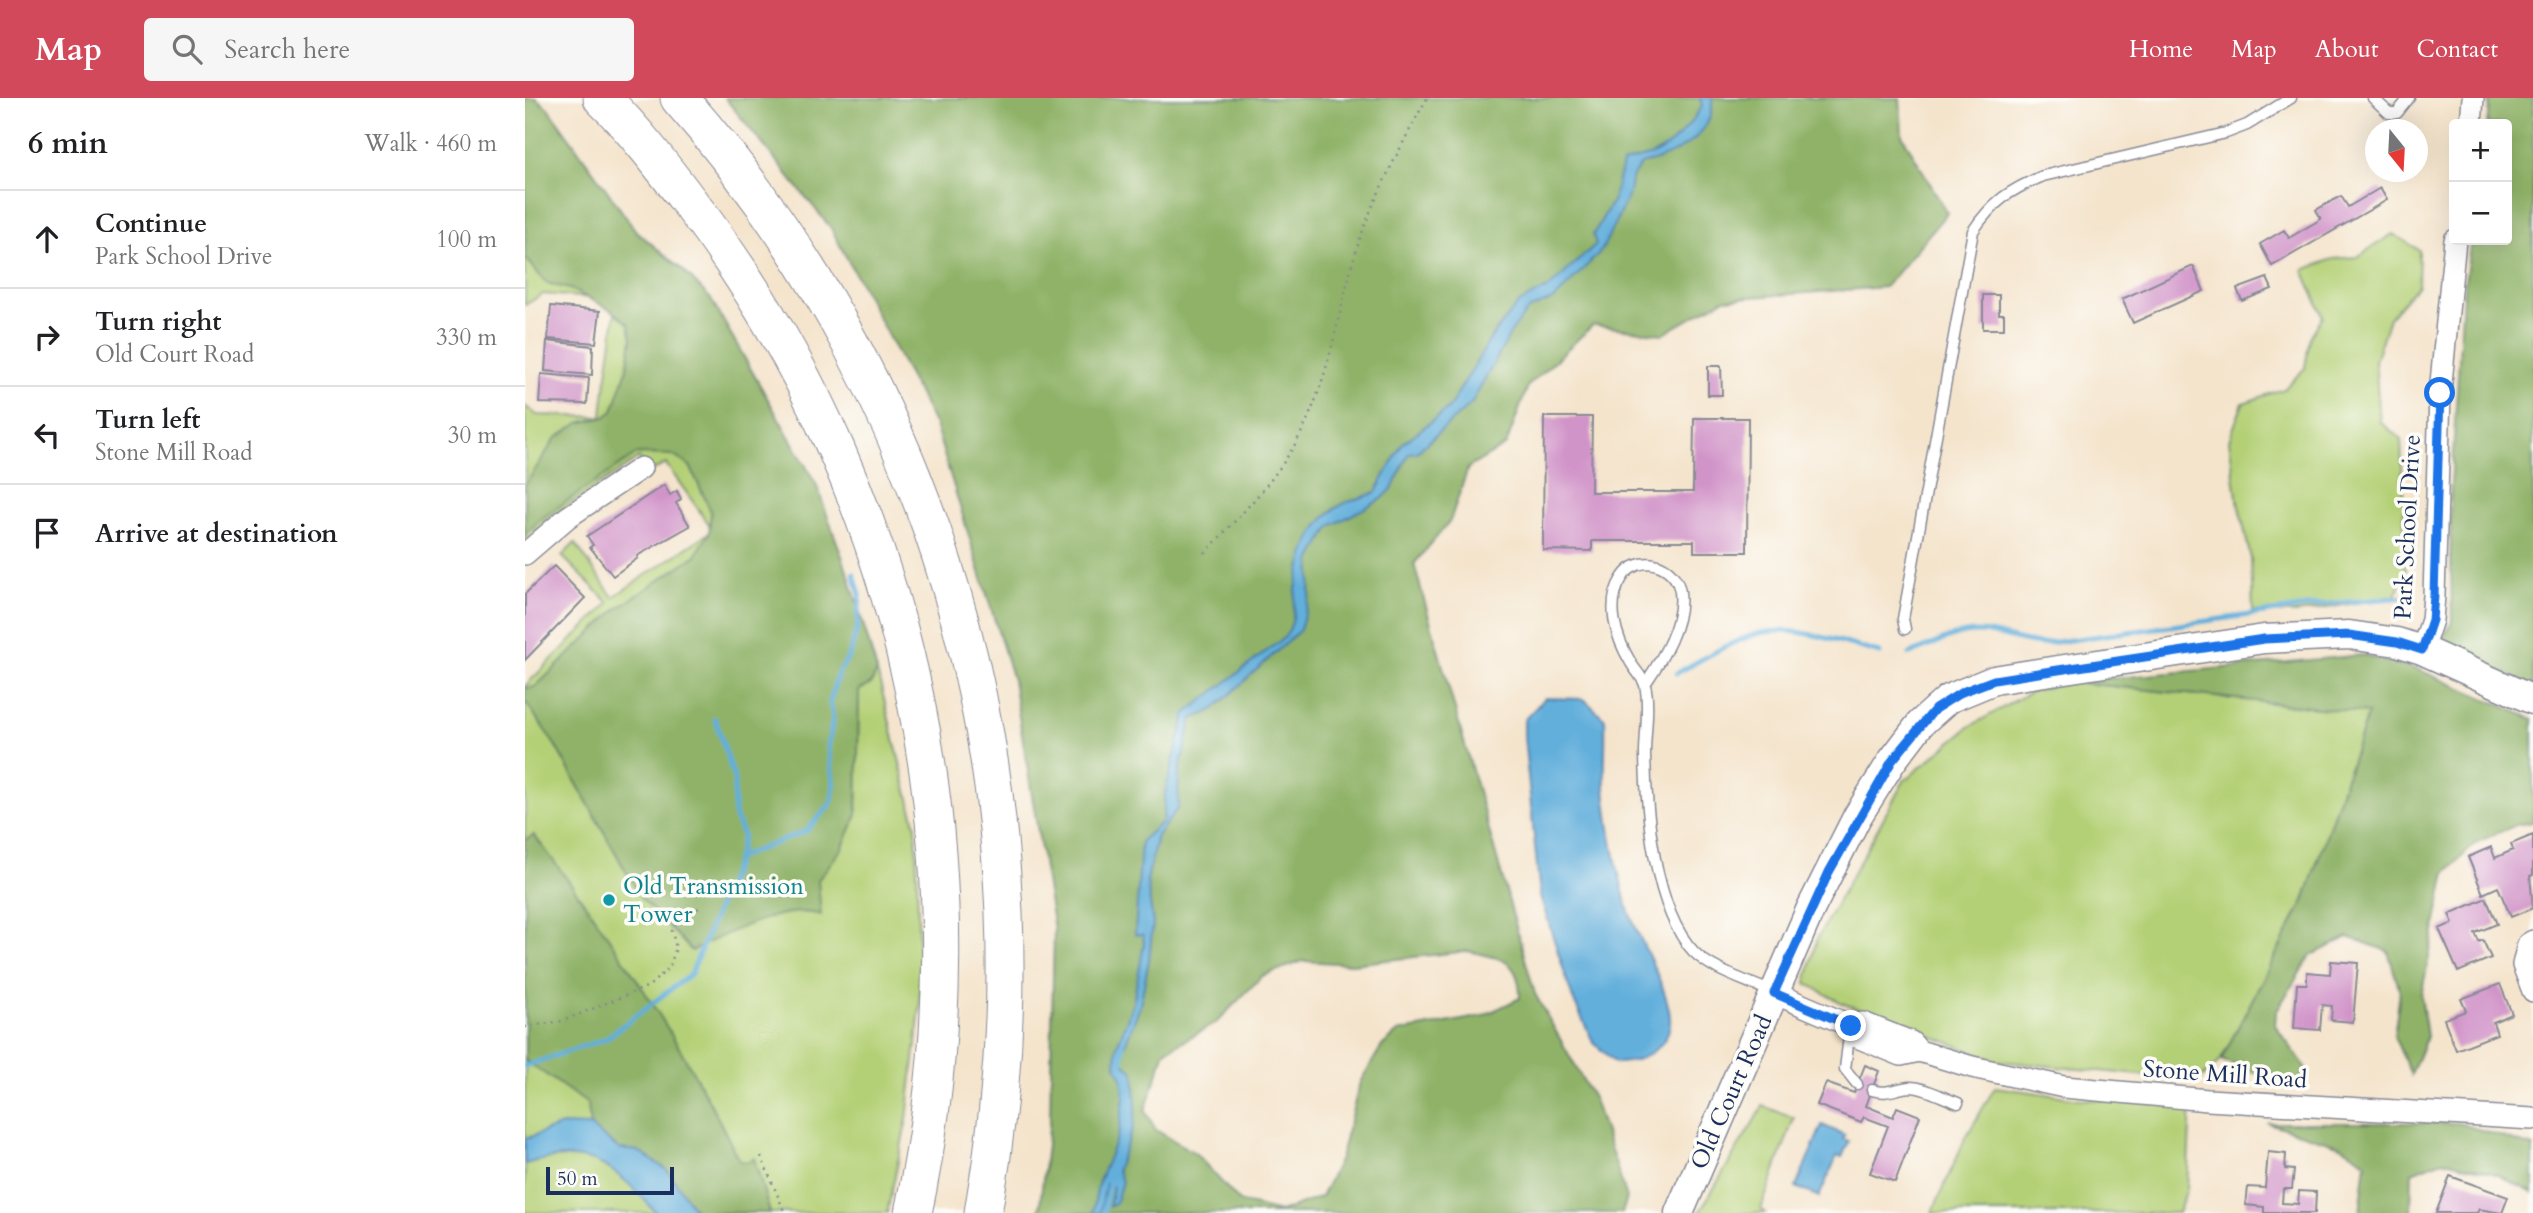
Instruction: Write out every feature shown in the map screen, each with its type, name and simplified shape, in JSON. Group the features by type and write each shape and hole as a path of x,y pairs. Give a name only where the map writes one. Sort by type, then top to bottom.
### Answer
{"highway":[{"path":"602,98 667,173 730,257 779,334 854,492 880,560 899,626 915,690 936,818 943,955 933,1102 913,1213"},
{"path":"680,98 714,137 781,224 832,307 876,390 910,468 957,605 987,749 1002,880 1004,1022 998,1114 983,1213"}],"main road":[{"name":"Old Court Road","path":"1679,1213 1829,872 1885,773 1921,723 1935,709 1962,692 1994,680 2025,675 2287,637 2349,635 2397,642 2422,650 2533,699"}],"street":[{"path":"2472,119 2473,98"},
{"name":"Park School Drive","path":"2422,650 2432,620 2434,596 2440,393 2455,245"},
{"path":"525,554 568,517 641,468"},
{"path":"2533,941 2528,944 2523,965 2533,991"},
{"name":"Stone Mill Road","path":"1774,993 1851,1026 1863,1023 1911,1042 1919,1051 2017,1079 2106,1092 2533,1119"}],"lane":[{"path":"1905,629 1903,619 1973,231 1990,205 2020,186 2043,176 2226,133 2247,125 2291,98"},
{"path":"2373,98 2389,113 2397,113 2409,98"},
{"path":"1645,684 1669,645 1681,594 1677,580 1668,569 1644,562 1632,567 1622,578 1614,596 1614,622 1620,645 1645,684 1647,821 1672,915 1695,953 1715,966 1774,993"},
{"path":"1851,1026 1845,1069 1857,1084"},
{"path":"1872,1090 1887,1094 1908,1087 1958,1103"}],"path":[{"path":"1205,553 1270,482 1304,427 1332,345 1357,245 1408,132 1427,98"},
{"path":"525,1027 562,1021 649,986 669,968 676,948 672,931 679,920 702,906"},
{"path":"761,1156 785,1213"}],"green space":[{"path":"525,98 536,98 548,108 636,231 684,271 711,299 816,484 849,576 877,671 871,684 859,690 857,815 842,848 818,880 821,915 806,912 772,917 737,929 692,951 641,898 555,745 525,701 525,688 535,687 618,608 696,555 709,533 711,512 690,466 672,455 637,454 542,518 525,534 525,485 555,439 579,423 605,417 613,411 627,369 632,339 629,324 612,310 570,289 546,283 525,257"},
{"path":"725,98 1900,98 1902,135 1947,213 1885,287 1724,299 1663,334 1593,325 1528,386 1506,445 1468,468 1450,521 1414,564 1535,994 1594,1100 1627,1198 1622,1213 1039,1213 1050,1119 1054,929 1013,680 935,425 831,228","holes":["1468,951 1506,962 1517,975 1520,998 1483,1016 1398,1032 1382,1046 1360,1082 1340,1159 1321,1197 1280,1212 1240,1202 1195,1153 1156,1130 1145,1111 1165,1051 1216,1023 1262,976 1303,961 1352,964"]},
{"path":"2490,98 2533,98 2533,686 2440,645 2452,622 2450,501 2463,296 2470,245 2512,245 2512,119 2488,119"},
{"path":"525,208 612,266 857,815 859,690 871,684 877,671 916,827 920,1009 907,1119 887,1213 525,1213 525,686 609,603 562,556 575,543 613,597 713,530 666,464 649,472 639,458 548,519 525,540 525,406 537,415 602,417 616,300 543,294 525,305"},
{"path":"2393,234 2419,250 2418,285 2389,318 2375,361 2380,422 2401,439 2406,571 2395,596 2298,613 2253,612 2251,559 2237,497 2229,440 2243,403 2284,389 2305,368 2310,337 2323,316 2303,270 2333,259 2357,257"},
{"path":"2363,655 2419,670 2533,719 2533,822 2516,825 2477,842 2446,872 2421,996 2427,1036 2411,1075 2394,1036 2400,992 2388,951 2348,937 2310,956 2276,1012 2275,1025 2307,1070 2293,1088 2221,1060 2304,901 2368,713 2072,682"},
{"path":"2072,682 2368,713 2304,901 2221,1060 2199,1081 1998,1061 1842,1003 1806,983 1817,939 1904,781 1969,727 2032,691"},
{"path":"534,835 644,990 693,1071 740,1161 748,1162 754,1158 770,1213 697,1213 667,1170 638,1151 619,1149 590,1126 588,1104 525,1060 525,840"},
{"path":"1995,1087 2081,1099 2191,1105 2187,1189 2178,1213 1932,1213 1965,1139"},
{"path":"1763,1106 1794,1118 1761,1209 1765,1213 1699,1213"},
{"path":"2268,1123 2459,1123 2533,1147 2533,1193 2496,1174 2442,1160 2412,1172 2411,1213 2360,1213 2366,1162 2341,1146"}],"water":[{"path":"1700,98 1712,98 1707,124 1689,143 1678,150 1641,164 1631,179 1629,194 1602,250 1555,299 1528,310 1512,331 1471,404 1417,452 1409,453 1392,489 1382,499 1331,526 1311,561 1310,595 1300,630 1213,710 1192,719 1179,774 1178,808 1157,836 1147,881 1153,923 1149,960 1140,1006 1122,1053 1122,1061 1134,1072 1136,1108 1133,1128 1117,1169 1122,1182 1115,1204 1109,1207 1113,1187 1106,1184 1100,1213 1093,1213 1098,1184 1119,1132 1124,1097 1122,1078 1116,1066 1117,1046 1133,1003 1144,944 1143,935 1135,935 1141,841 1163,821 1165,793 1186,713 1285,637 1292,622 1304,555 1323,519 1345,503 1376,492 1402,444 1449,408 1492,336 1519,303 1551,286 1596,244 1593,235 1613,200 1622,164 1654,154 1675,139 1702,106"},
{"path":"1545,698 1584,699 1605,719 1605,788 1619,872 1629,913 1659,979 1669,1011 1670,1024 1664,1041 1658,1048 1633,1061 1615,1063 1593,1042 1573,999 1540,896 1524,720"},
{"path":"562,1125 590,1126 619,1149 638,1151 667,1170 697,1213 656,1213 614,1172 585,1159 568,1157 525,1164 525,1139"},
{"path":"1822,1125 1845,1135 1843,1139 1849,1141 1842,1157 1837,1156 1819,1197 1796,1187"}],"building":[{"path":"2380,188 2387,200 2272,266 2260,244 2284,230 2289,238 2321,219 2316,210 2341,196 2348,207"},
{"path":"2193,266 2204,291 2133,323 2122,299"},
{"path":"2267,278 2272,289 2242,301 2237,289"},
{"path":"1983,295 1999,295 1999,314 2004,314 2004,329 1983,329"},
{"path":"551,306 600,311 596,343 548,339"},
{"path":"547,341 593,346 592,375 545,371"},
{"path":"1708,366 1721,366 1722,395 1708,395"},
{"path":"541,374 589,378 587,404 539,403"},
{"path":"1544,417 1592,417 1591,492 1693,492 1694,418 1748,418 1747,552 1694,552 1694,541 1592,541 1592,551 1543,550"},
{"path":"664,485 670,495 677,491 681,499 676,503 690,526 637,556 638,558 613,576 590,547 593,545 587,536"},
{"path":"554,566 585,598 525,660 525,594"},
{"path":"2533,835 2533,875 2530,876 2533,908 2511,917 2498,887 2483,894 2468,857 2491,847 2495,858 2513,850 2511,844"},
{"path":"2486,898 2497,924 2475,933 2479,942 2483,940 2491,958 2458,972 2439,929 2453,923 2449,914"},
{"path":"2331,961 2358,963 2353,1022 2331,1020 2332,1006 2322,1005 2320,1030 2294,1028 2297,984 2307,984 2307,972 2330,974"},
{"path":"2500,984 2512,1014 2493,1022 2497,1034 2456,1050 2444,1019 2466,1011 2461,999"},
{"path":"1865,1065 1879,1071 1866,1106 1893,1117 1897,1107 1920,1116 1895,1182 1870,1173 1888,1126 1864,1117 1861,1122 1817,1105 1826,1083 1854,1093"},
{"path":"2268,1152 2286,1154 2285,1169 2294,1170 2292,1189 2283,1189 2282,1203 2298,1204 2299,1191 2316,1192 2315,1213 2264,1213 2264,1207 2246,1205 2248,1187 2265,1188"},
{"path":"2450,1176 2508,1197 2502,1213 2479,1209 2477,1213 2436,1213"}],"waterway":[{"path":"737,858 806,831 831,804 834,787 828,746 833,718 830,701 838,673 849,656 857,630 860,595 854,574"},
{"path":"1910,654 1952,636 1970,632 1986,632 2042,644 2335,603 2407,597"},
{"path":"1677,673 1739,640 1775,631 1805,633 1880,653"},
{"path":"525,1066 605,1039 691,974 736,863 743,836 734,815 734,778 715,719"},
{"path":"1122,1067 1123,1045"},
{"path":"1103,1213 1110,1181"}],"place":[{"name":"Old Transmission Tower","path":"609,900"}],"route":[{"path":"1851,1026 1774,993 1811,908 1857,817 1909,737 1948,699 1994,680 2264,639 2349,635 2397,642 2422,650 2432,620 2434,596 2440,393"}]}
